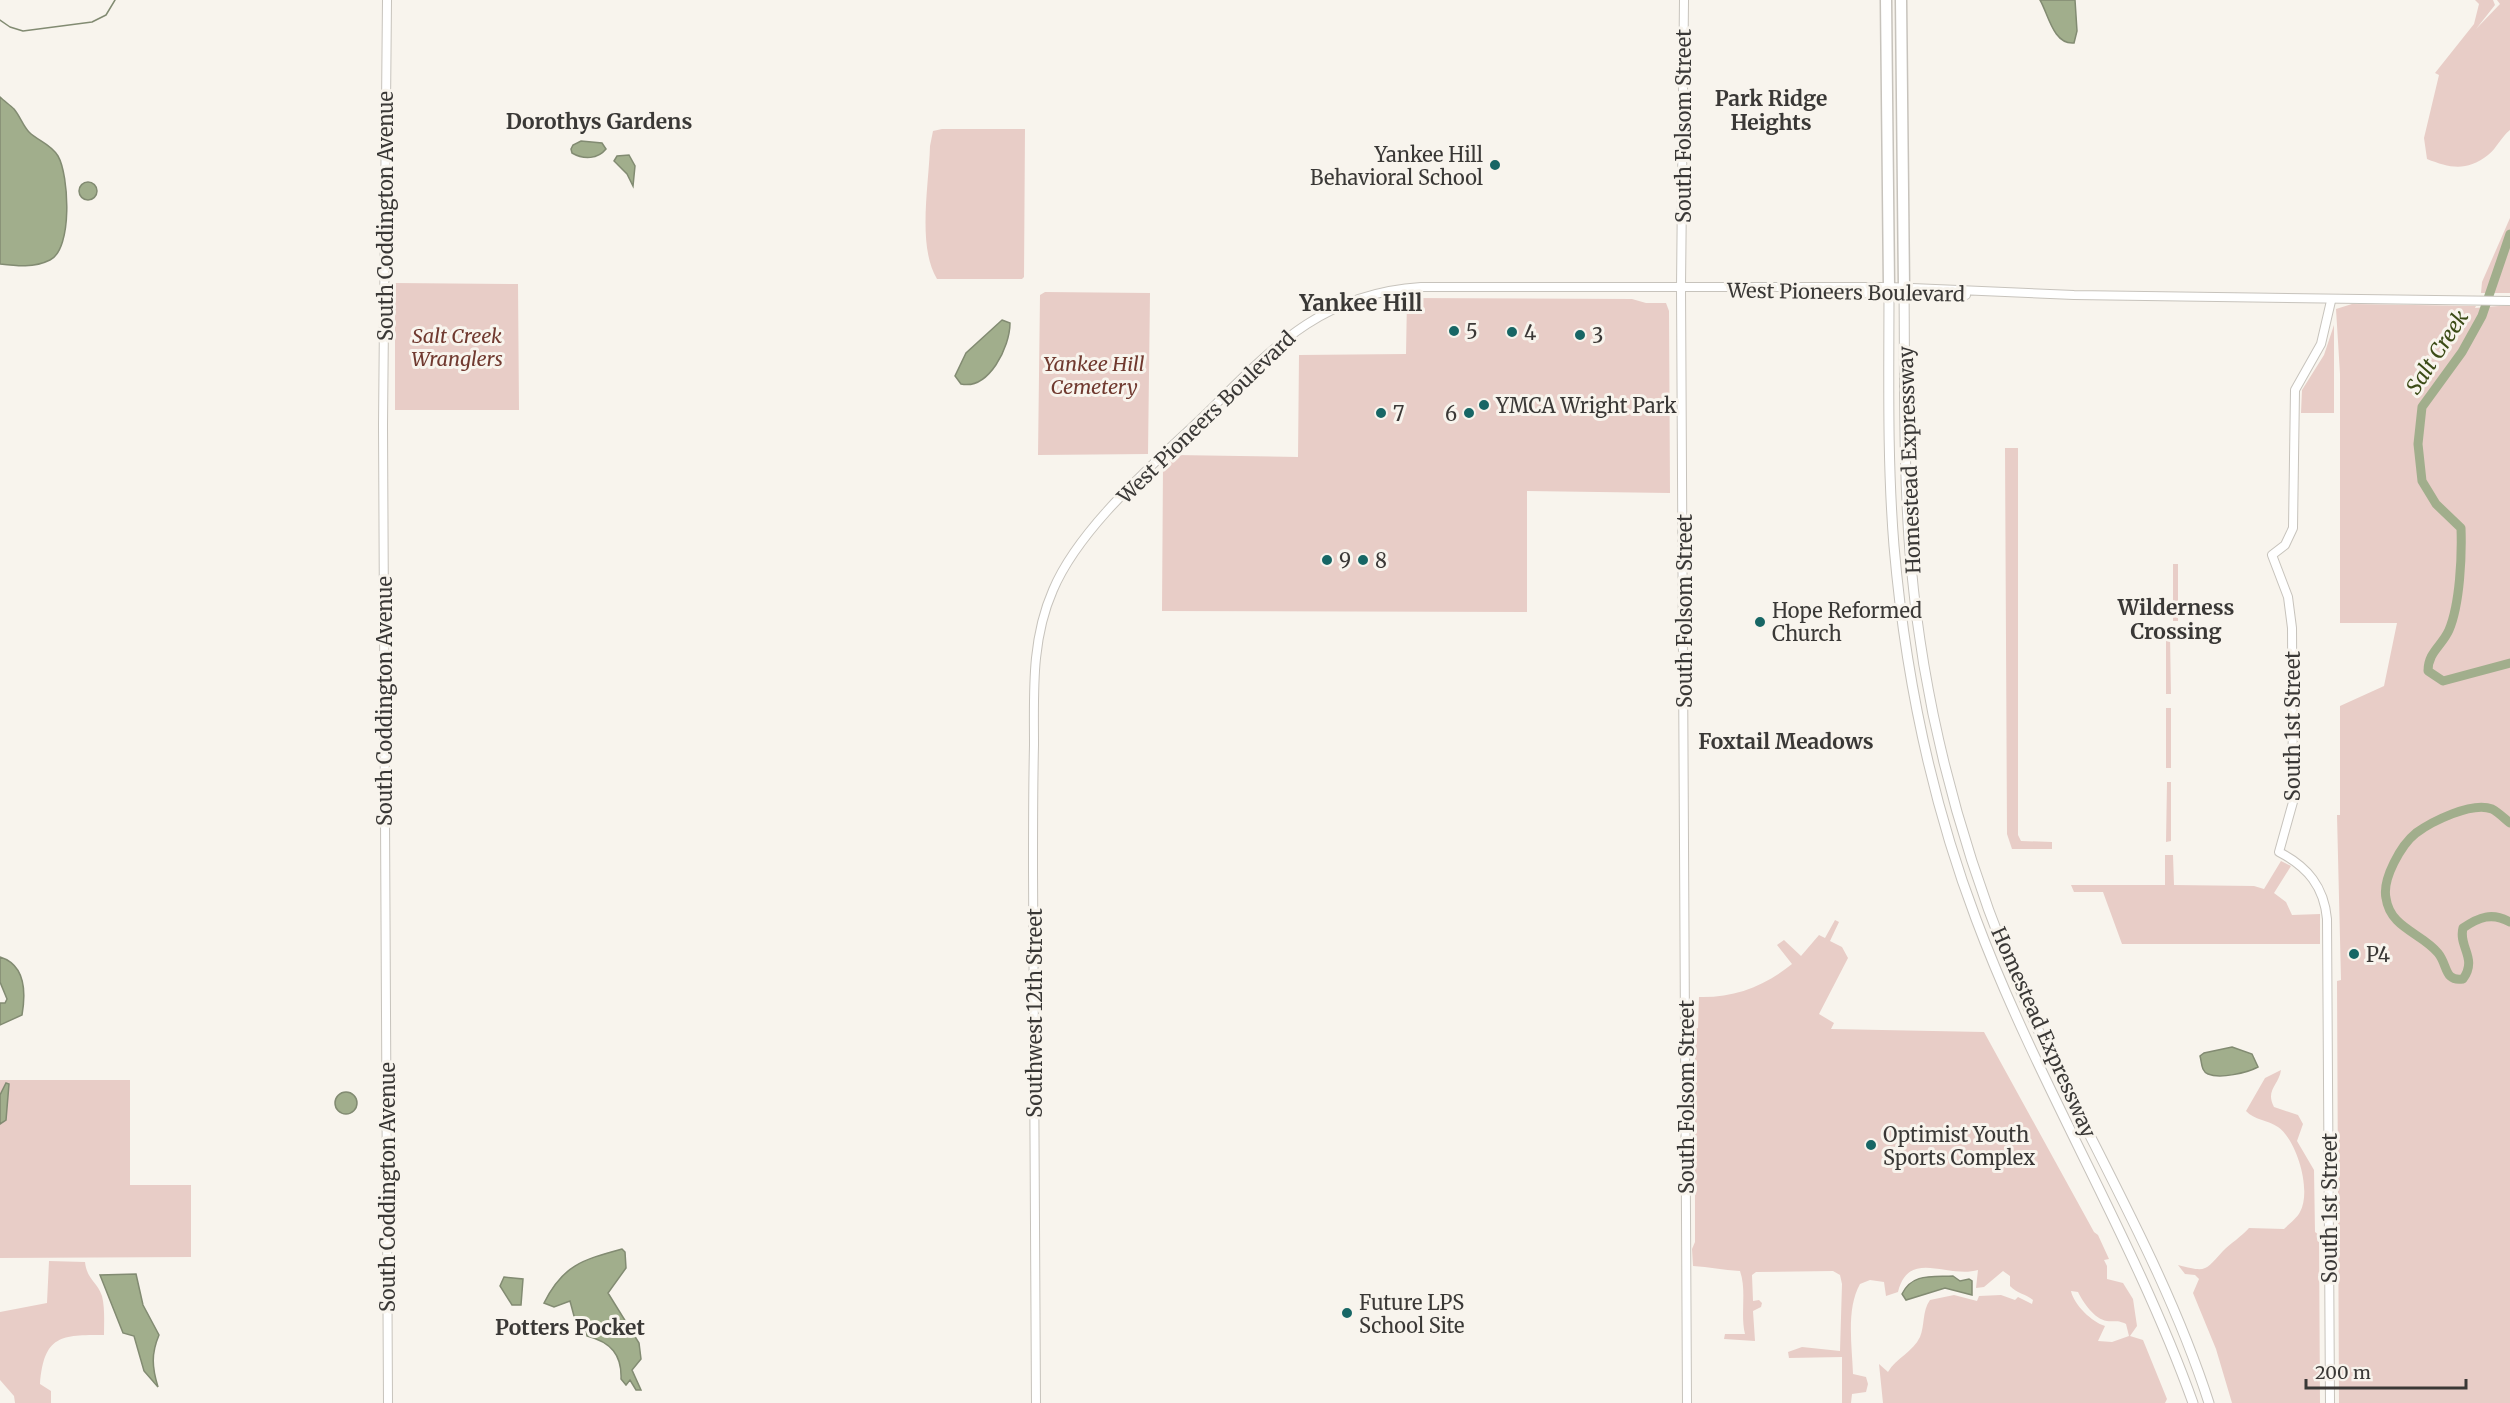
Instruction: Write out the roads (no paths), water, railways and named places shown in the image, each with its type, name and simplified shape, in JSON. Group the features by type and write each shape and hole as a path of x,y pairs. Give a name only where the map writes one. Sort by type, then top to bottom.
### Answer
{"highway":[{"name":"Homestead Expressway","path":"1886,0 1890,459 1894,545 1911,674 1940,806 1976,917 2005,992 2141,1272 2193,1403"},
{"name":"Homestead Expressway","path":"1901,0 1905,473 1913,588 1930,697 1961,824 1993,921 2025,1000 2154,1266 2209,1403"}],"main road":[{"name":"South Folsom Street","path":"1681,287 1684,0"},
{"name":"West Pioneers Boulevard","path":"1041,623 1059,576 1077,546 1096,523 1262,357 1285,337 1314,317 1360,297 1407,288 1681,287 2331,301 2509,301"},
{"name":"Southwest 12th Street","path":"1036,1403 1034,667 1041,623"}],"street":[{"name":"South Coddington Avenue","path":"387,0 383,438 388,1403"},
{"name":"South Folsom Street","path":"1681,287 1688,1403"},
{"name":"South 1st Street","path":"2330,1403 2327,919 2322,894 2310,873 2279,852 2293,802 2292,628 2288,597 2272,555 2285,544 2294,528 2295,390 2321,344 2331,301"}],"waterway":[{"path":"0,20 10,27 23,31 92,22 106,15 115,0"},
{"name":"Salt Creek","path":"2510,234 2482,316 2462,352 2422,407 2418,444 2422,481 2436,504 2461,528 2461,566 2456,607 2449,630 2430,659 2428,671 2443,681 2510,663"},
{"name":"Salt Creek","path":"2510,823 2494,810 2484,807 2463,810 2431,823 2410,838 2404,846 2390,872 2386,890 2389,908 2394,916 2438,953 2452,978 2463,979 2469,965 2462,935 2463,928 2486,917 2497,917 2510,922"}],"place":[{"name":"Yankee Hill Behavioral School","path":"1495,165"},
{"name":"5","path":"1454,331"},
{"name":"4","path":"1512,332"},
{"name":"3","path":"1580,335"},
{"name":"YMCA Wright Park","path":"1484,405"},
{"name":"7","path":"1381,413"},
{"name":"6","path":"1469,413"},
{"name":"9","path":"1327,560"},
{"name":"8","path":"1363,560"},
{"name":"Hope Reformed Church","path":"1760,622"},
{"name":"P4","path":"2354,954"},
{"name":"Optimist Youth Sports Complex","path":"1871,1145"},
{"name":"Future LPS School Site","path":"1347,1313"}],"district":[{"name":"Park Ridge Heights","path":"1771,110"},
{"name":"Dorothys Gardens","path":"599,121"},
{"name":"Yankee Hill","path":"1361,303"},
{"name":"Wilderness Crossing","path":"2176,619"},
{"name":"Foxtail Meadows","path":"1786,741"},
{"name":"Potters Pocket","path":"570,1327"}],"park label":[{"name":"Salt Creek Wranglers","path":"457,346"},
{"name":"Yankee Hill Cemetery","path":"1094,374"}]}
